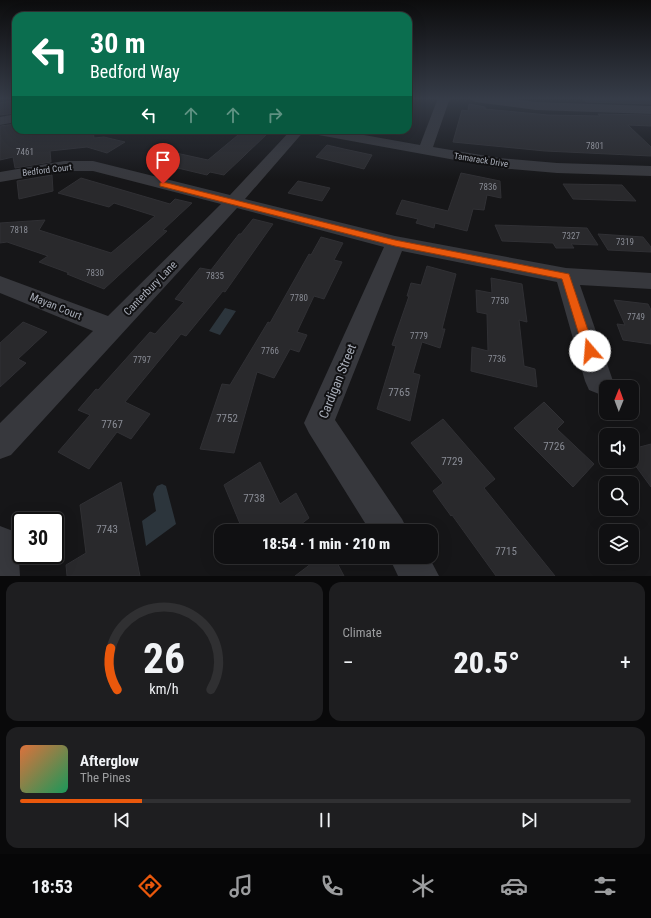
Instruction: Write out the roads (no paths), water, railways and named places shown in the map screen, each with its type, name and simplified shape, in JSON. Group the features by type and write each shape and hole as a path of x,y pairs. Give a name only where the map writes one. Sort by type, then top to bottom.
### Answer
{"street":[{"path":"425,150 434,125"},
{"name":"Canterbury Lane","path":"0,444 233,202 294,134"},
{"name":"Tamarack Drive","path":"335,134 499,163 556,168 651,171"},
{"name":"Bedford Court","path":"0,178 29,171 64,166 93,166 395,243 566,276 651,281"},
{"name":"Cardigan Street","path":"385,524 319,423 395,243"},
{"path":"566,276 599,381"},
{"name":"Mayan Court","path":"0,284 111,328"},
{"path":"0,544 1,576"},
{"path":"412,564 420,576"}]}
